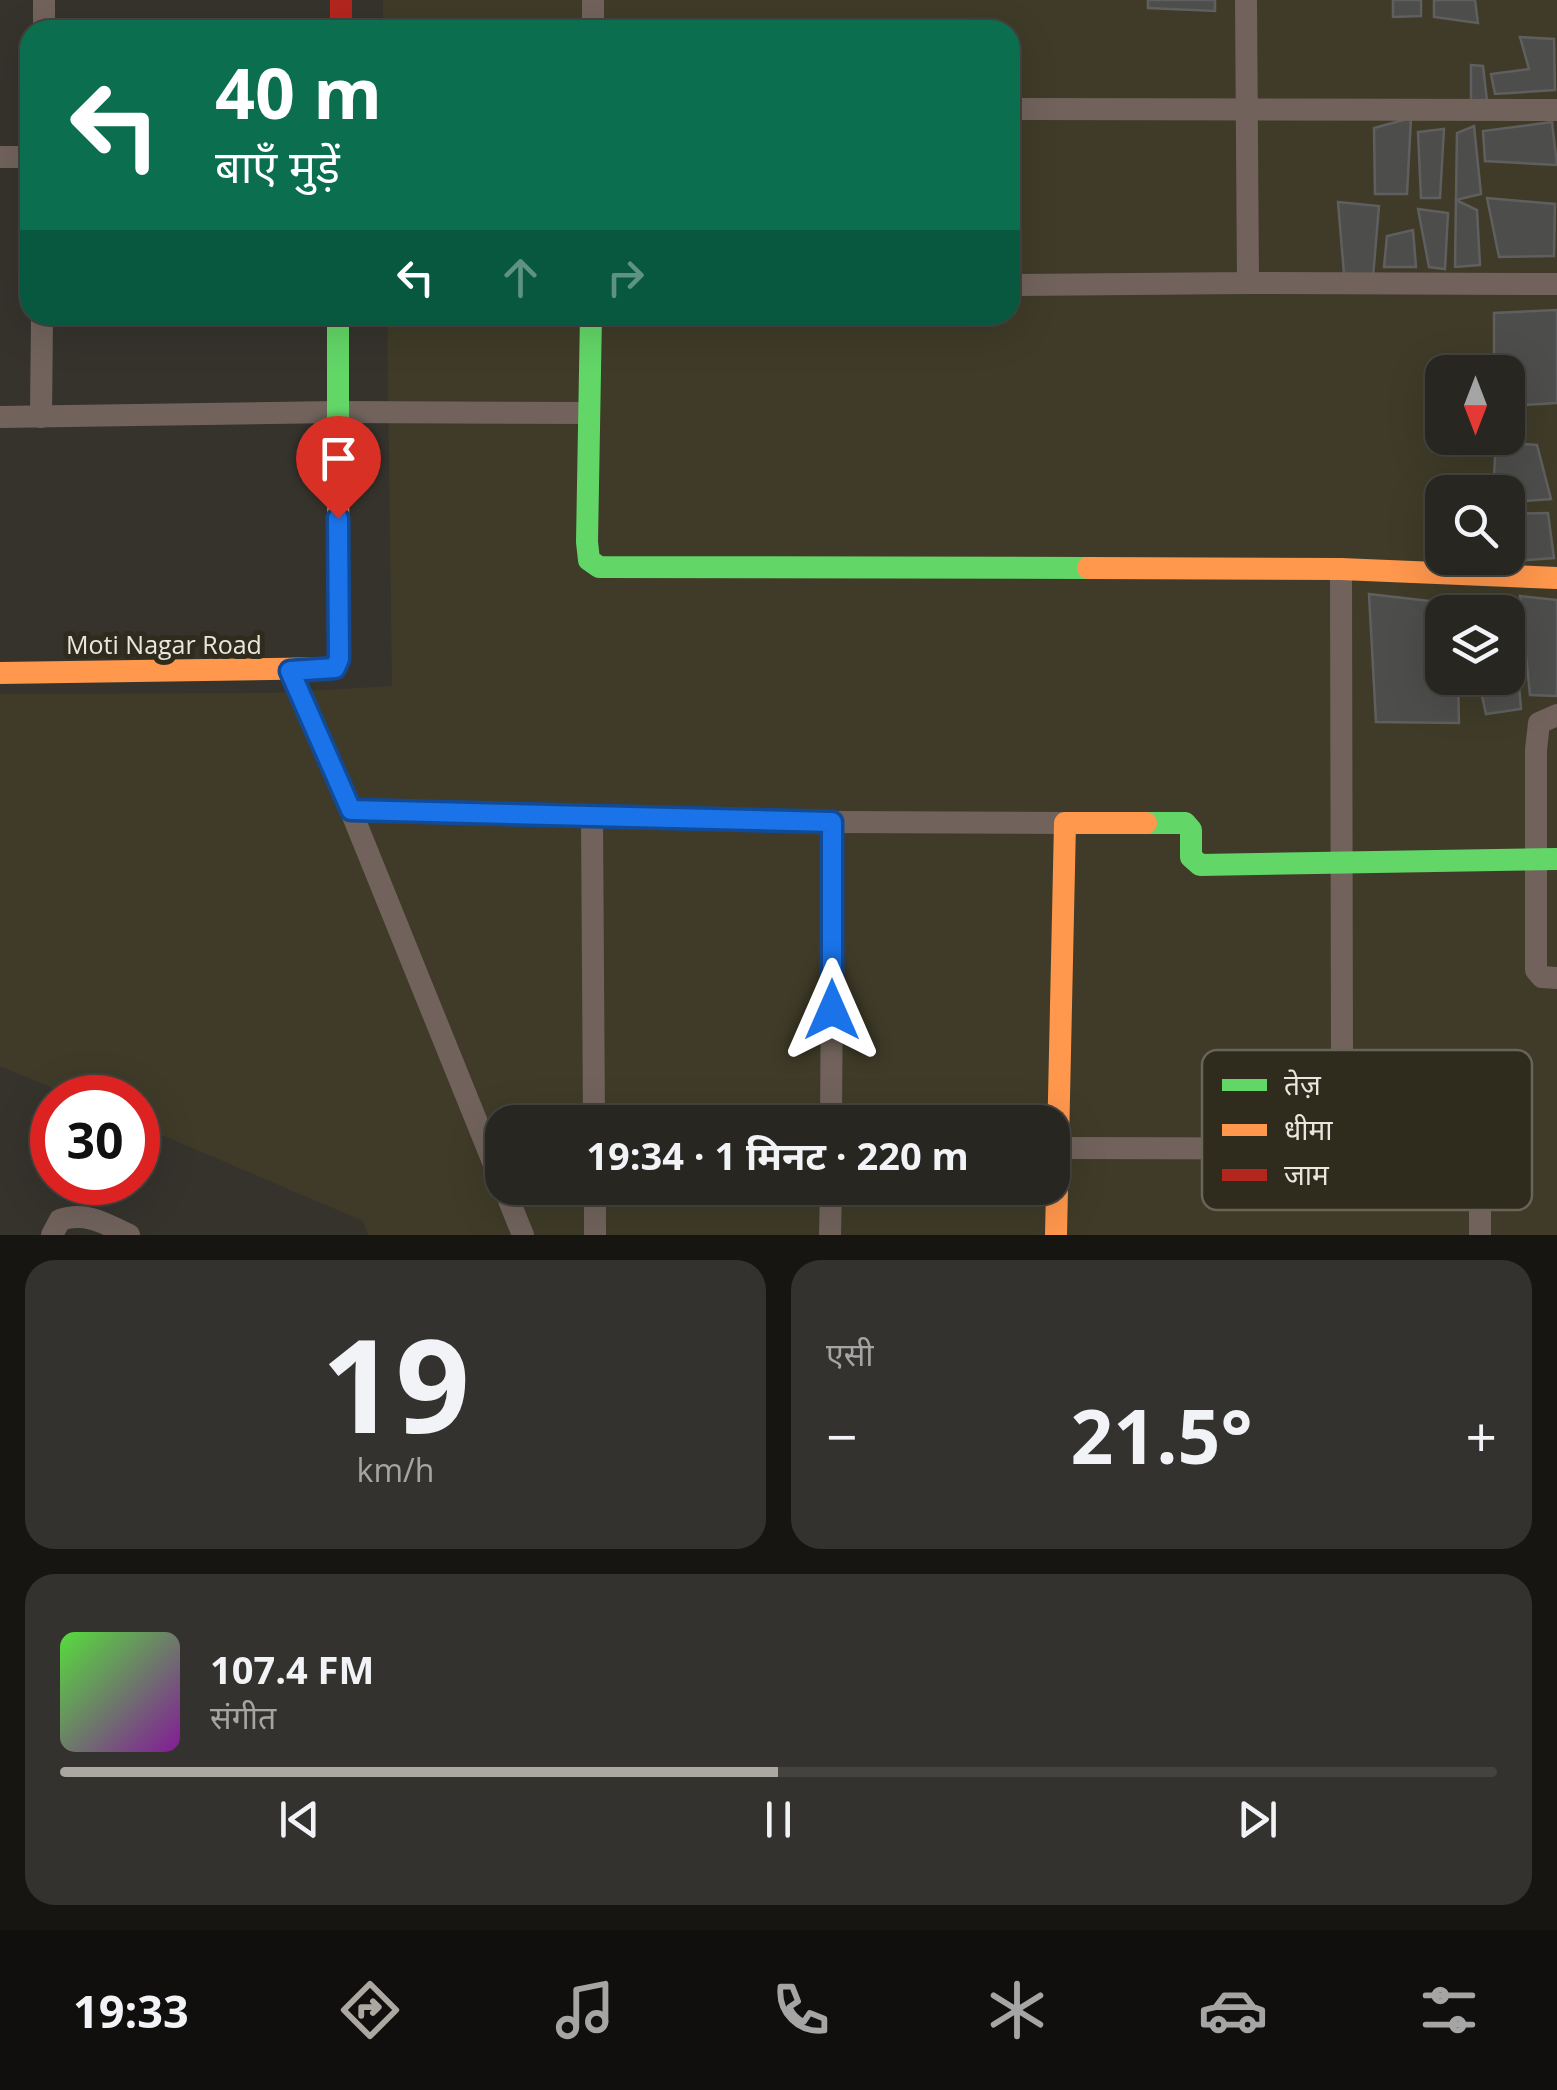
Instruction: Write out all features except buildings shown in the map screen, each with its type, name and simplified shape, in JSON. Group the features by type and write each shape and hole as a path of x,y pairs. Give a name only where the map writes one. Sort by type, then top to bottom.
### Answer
{"street":[{"path":"1246,0 1248,284"},
{"path":"1020,110 1557,110"},
{"path":"1020,285 1557,284"},
{"path":"41,417 42,325"},
{"name":"Moti Nagar Road","path":"0,674 335,668 339,659 338,325"},
{"path":"590,325 587,542 589,560 599,567 1341,570 1557,578"},
{"path":"0,417 588,413"},
{"path":"1341,570 1342,1050"},
{"path":"290,671 351,810 485,1141"},
{"path":"1557,716 1543,720 1538,728 1546,859 1536,970 1542,977 1557,978"},
{"path":"351,810 832,822 1185,822 1191,830 1191,856 1200,864 1546,859"},
{"path":"592,816 594,1105"},
{"path":"831,1105 832,822"},
{"path":"1059,1105 1066,823"},
{"path":"1070,1148 1202,1148"},
{"path":"511,1205 523,1235"},
{"path":"594,1205 595,1235"},
{"path":"830,1235 831,1205"},
{"path":"1056,1235 1057,1205"},
{"path":"52,1235 60,1220 71,1216 94,1218 130,1235"}],"shaded area":[{"path":"383,0 1557,0 1557,1235 368,1235 363,1221 160,1134 160,1075 30,1075 30,1079 0,1066 0,694 268,693 392,686 387,325 1020,325 1020,20 383,20"}],"traffic: fast":[{"path":"338,325 338,468"},
{"path":"591,325 587,542 589,560 599,567 1088,568"},
{"path":"1146,823 1185,823 1191,830 1191,857 1200,865 1557,859"}],"traffic: slow":[{"path":"0,673 335,668 339,659 338,468"},
{"path":"1088,568 1341,569 1557,578"},
{"path":"1056,1235 1065,823 1146,823"}],"traffic: jam":[{"path":"341,0 341,20"}],"route":[{"path":"338,518 339,659 335,668 290,671 351,810 832,822 832,1010"}]}
